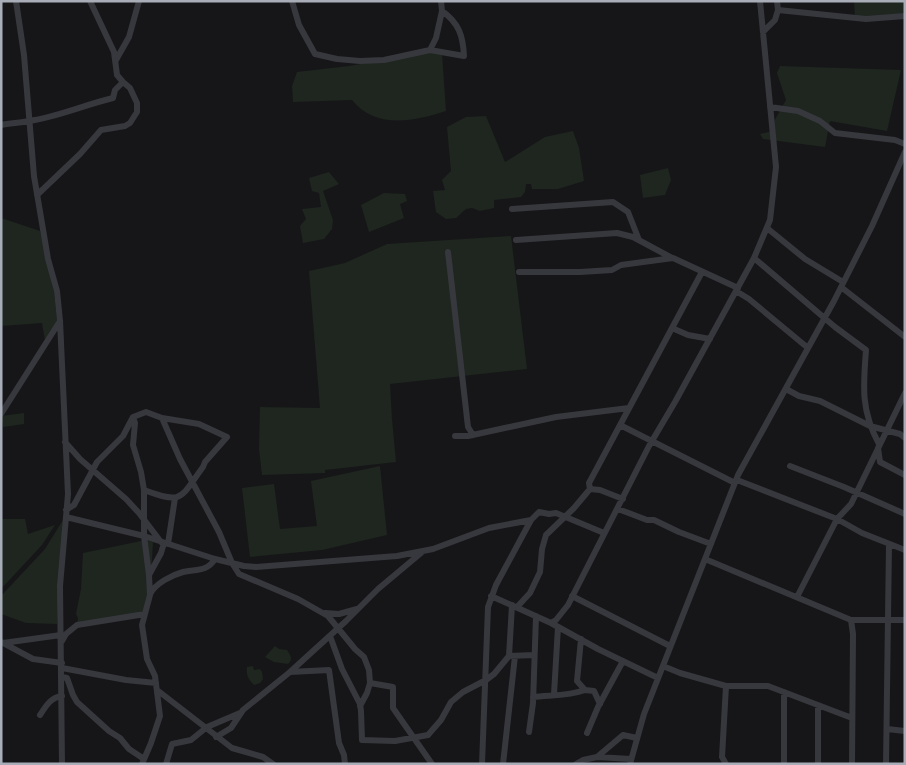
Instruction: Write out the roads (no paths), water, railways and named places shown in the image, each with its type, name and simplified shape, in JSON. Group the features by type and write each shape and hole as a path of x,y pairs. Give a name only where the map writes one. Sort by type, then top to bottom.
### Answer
{"street":[{"path":"16,1 24,55 37,195 48,259 57,291 60,321 68,494 60,586 62,764"},
{"path":"37,195 80,154 101,130 125,126 130,123 137,112 138,106 130,86 123,82 118,75 114,52 90,1"},
{"path":"116,61 129,38 139,1"},
{"path":"292,1 300,25 315,54 337,59 384,60 430,50 464,56 460,31 450,17 442,11"},
{"path":"430,50 436,38 442,11 441,1"},
{"path":"551,623 560,616 572,596 651,442 754,258 770,220 776,167 760,1"},
{"path":"763,32 775,20 778,10 777,1"},
{"path":"778,10 866,19 905,16"},
{"path":"1,125 29,121 113,98 115,90 123,82"},
{"path":"770,107 798,111 820,121 835,134 894,140 905,144"},
{"path":"576,764 583,760 597,757 630,762 644,714 736,481 825,318 872,226 905,152"},
{"path":"512,209 613,202 628,212 639,240"},
{"path":"767,228 805,259 842,284 905,337"},
{"path":"516,240 617,234 633,237 737,289 808,348"},
{"path":"448,252 468,427 473,435"},
{"path":"519,272 612,270 621,265 673,258"},
{"path":"754,258 866,350 864,399 870,426 879,445 880,462"},
{"path":"503,764 515,606 530,593 540,572 542,549 546,535 574,508 590,488 589,483 702,272"},
{"path":"1,414 60,321"},
{"path":"672,328 688,335 710,339"},
{"path":"786,389 799,396 820,401 870,426 900,434 905,438"},
{"path":"797,597 837,519 846,510 856,492 905,393"},
{"path":"454,436 473,435 556,417 630,408"},
{"path":"66,514 74,505 92,470 104,453 123,436 133,417 146,412 162,418 199,424 227,436 182,495 175,498 144,490"},
{"path":"133,417 136,423 133,445 144,490 144,536 150,595"},
{"path":"162,418 180,460 219,532 232,563 242,576 291,596 324,613 339,628 351,645 364,657 369,670 370,683 360,706"},
{"path":"620,425 651,442 736,481 837,519 862,534 905,550"},
{"path":"65,442 80,459 126,500 164,543"},
{"path":"869,466 880,462 905,475"},
{"path":"790,466 905,514"},
{"path":"590,488 622,499"},
{"path":"149,575 161,553 175,498"},
{"path":"618,508 647,520 654,520 711,544"},
{"path":"482,764 488,607 491,596 509,558 531,520 538,512 556,513 604,533"},
{"path":"66,514 215,559 256,567 397,556 422,552 489,528 531,520"},
{"path":"886,764 889,544"},
{"path":"166,764 172,744 191,740 205,728 240,713 290,672 339,628 383,584 422,552"},
{"path":"705,558 851,620 905,620"},
{"path":"62,677 67,678 77,702 109,731 120,738 143,761 160,716 156,683 146,654 142,625 150,595 159,584 182,573 202,570 215,559"},
{"path":"491,596 551,623 658,678"},
{"path":"572,596 670,646"},
{"path":"324,613 340,614 357,609"},
{"path":"2,643 61,638 77,625 145,614"},
{"path":"529,732 533,698 536,616"},
{"path":"851,620 853,634 852,764"},
{"path":"554,694 558,627"},
{"path":"330,636 342,669 360,706 362,740 396,741 428,735 441,720 451,702 463,692 486,680 512,656 534,655"},
{"path":"581,639 577,681 585,690"},
{"path":"2,643 33,659 126,680 156,683"},
{"path":"587,733 600,704 624,661"},
{"path":"663,666 680,673 726,686 768,686 852,718"},
{"path":"290,672 342,669"},
{"path":"330,670 339,743 344,755 345,764"},
{"path":"370,683 393,687 393,706 432,764"},
{"path":"726,686 722,757 726,764"},
{"path":"157,690 232,748 263,757 273,764"},
{"path":"533,698 554,694 574,694 585,690 594,691 600,704"},
{"path":"784,692 784,764"},
{"path":"40,715 46,705 55,697 62,696"},
{"path":"818,705 818,764"},
{"path":"216,736 231,728 240,713"},
{"path":"886,729 905,731"},
{"path":"597,757 623,735 637,738"}]}
